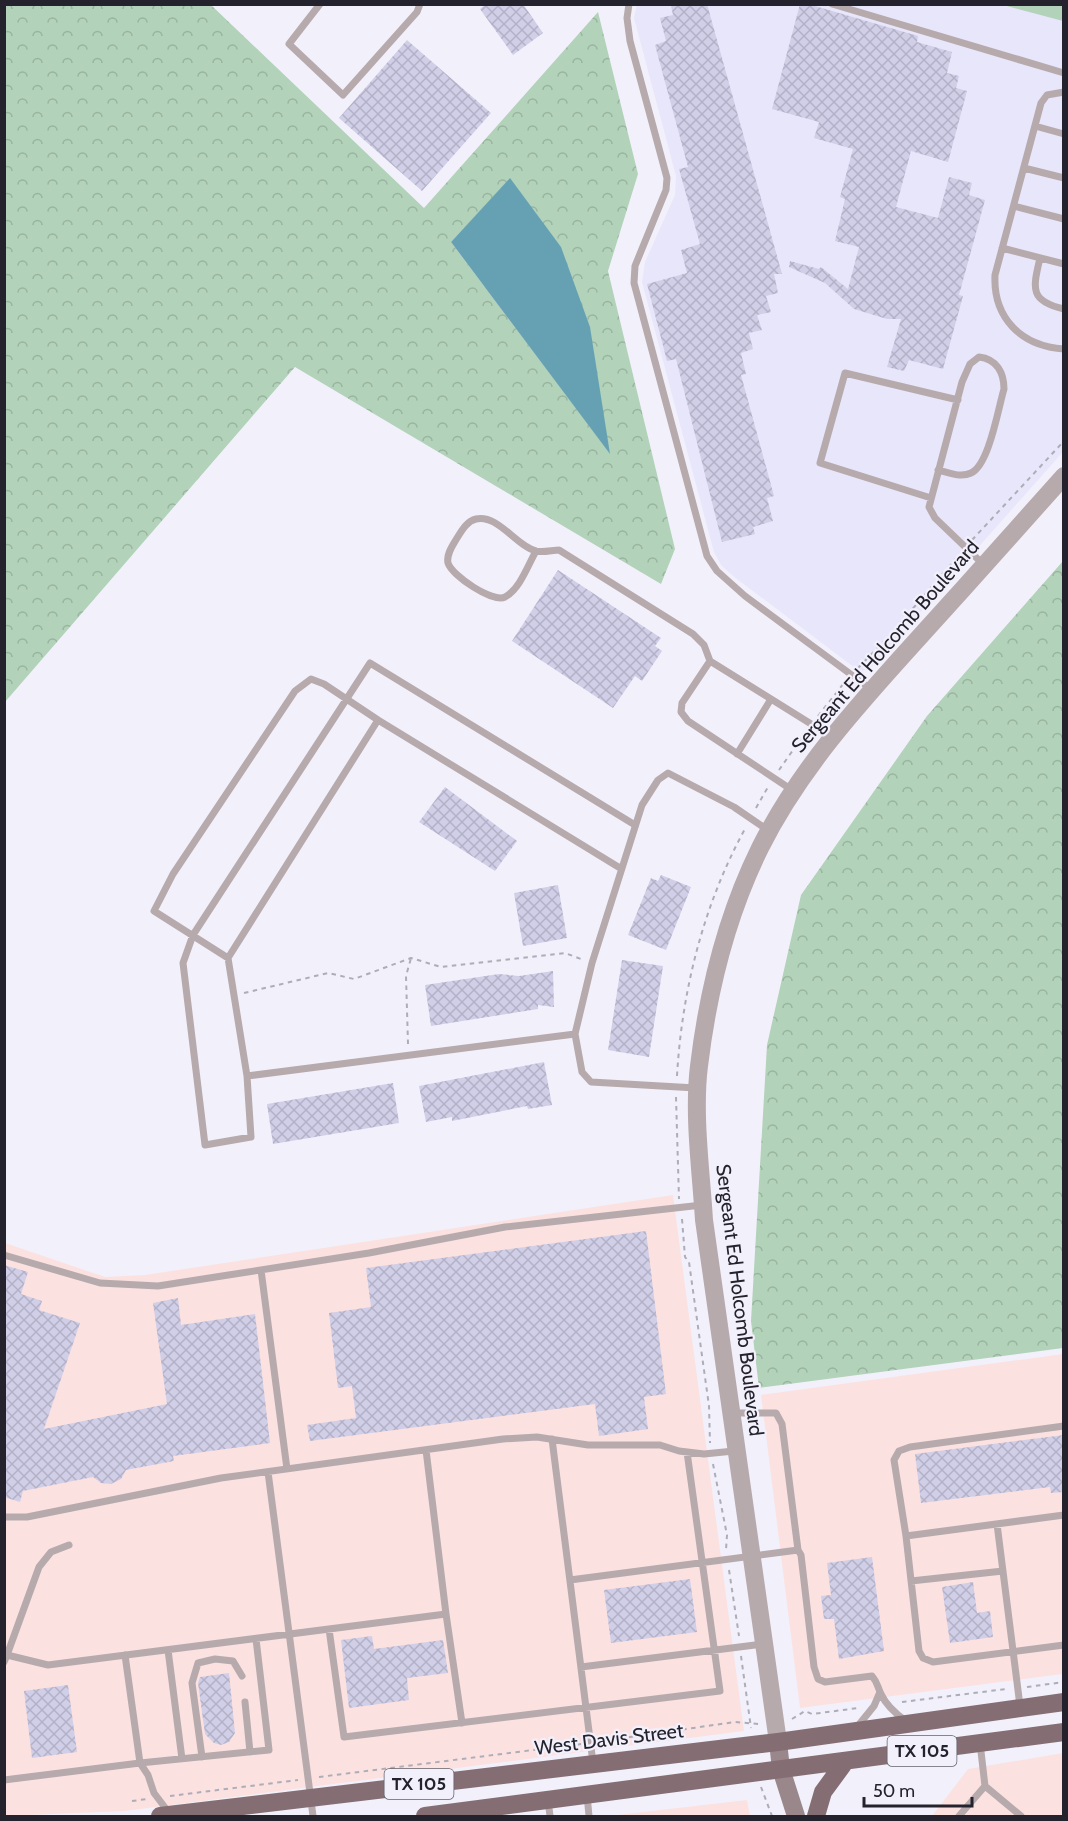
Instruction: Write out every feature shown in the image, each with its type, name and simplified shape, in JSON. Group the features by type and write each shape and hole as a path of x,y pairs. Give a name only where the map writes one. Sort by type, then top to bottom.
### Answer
{"main road":[{"name":"West Davis Street","path":"166,1816 778,1742 1064,1702"},
{"name":"TX 105","path":"425,1816 549,1808 587,1795 1064,1732"},
{"path":"778,1742 781,1769 796,1816"},
{"path":"816,1816 823,1792 845,1762"}],"street":[{"name":"Sergeant Ed Holcomb Boulevard","path":"778,1742 703,1205 699,1067 714,976 741,893 770,831 793,791 832,737 872,690 1064,476"}],"lane":[{"path":"320,4 289,44 343,95 417,12 420,4"},
{"path":"629,4 627,18 630,41 667,178 661,204 635,266 634,283 707,556 717,571 745,596 872,690"},
{"path":"832,4 1064,73"},
{"path":"1064,92 1047,95 1041,103 995,275 994,292 1012,327 1039,346 1064,349"},
{"path":"1035,126 1064,134"},
{"path":"1023,168 1064,178"},
{"path":"1014,206 1064,219"},
{"path":"1002,248 1064,264"},
{"path":"1040,258 1035,291 1038,298 1049,305 1064,309"},
{"path":"938,470 957,475 969,474 983,463 1004,390 1004,380 998,365 987,358 979,357 970,364 958,400 938,470 931,498 928,507 935,518 984,565"},
{"path":"931,498 820,463 823,452 845,374 958,400"},
{"path":"536,552 515,588 504,598 494,598 467,582 454,573 448,563 448,553 464,527 474,519 486,518 536,552 559,550 693,634 704,645 710,661 832,737"},
{"path":"710,661 682,703 681,712 688,721 793,791"},
{"path":"378,720 228,958 247,1076 251,1137 205,1145 183,963 193,935 370,663 634,825"},
{"path":"228,958 154,911 173,874 295,691 311,679 324,684 378,720 620,868"},
{"path":"736,754 771,699"},
{"path":"699,1088 591,1083 582,1072 575,1034 592,963 634,825 642,805 658,780 668,773 734,807 770,831"},
{"path":"247,1076 575,1034"},
{"path":"4,1255 100,1283 158,1286 369,1253 505,1227 703,1205"},
{"path":"261,1270 287,1469"},
{"path":"731,1413 776,1413 782,1424 798,1550 801,1554 814,1667 818,1679 825,1682 872,1676 879,1683 880,1692 874,1706 853,1731"},
{"path":"1064,1426 930,1444 899,1451 894,1460 906,1536 919,1651 923,1658 933,1662 1064,1645"},
{"path":"4,1517 27,1517 221,1478 503,1439 552,1439 588,1445 660,1445 687,1452 711,1453 736,1450"},
{"path":"552,1439 593,1764"},
{"path":"426,1450 462,1723"},
{"path":"329,1629 344,1737 720,1691 687,1452"},
{"path":"268,1472 313,1816"},
{"path":"906,1536 1064,1515"},
{"path":"997,1524 1020,1708"},
{"path":"69,1545 51,1552 39,1567 6,1659 48,1665 446,1614"},
{"path":"570,1580 798,1550"},
{"path":"911,1581 1003,1571"},
{"path":"4,1780 140,1762 269,1750 256,1639"},
{"path":"581,1666 763,1644"},
{"path":"168,1650 182,1759"},
{"path":"125,1655 140,1762 166,1816"},
{"path":"202,1757 192,1683 198,1664 215,1659 233,1661 242,1676"},
{"path":"880,1692 897,1714 909,1723"},
{"path":"245,1702 250,1752"},
{"path":"980,1743 985,1786 1016,1815"},
{"path":"959,1816 985,1786"},
{"path":"587,1795 590,1816"}],"path":[{"path":"751,1725 728,1559 727,1535 711,1453 707,1413 709,1406 689,1262 685,1257 677,1186 676,1086 679,1030 693,957 735,846 773,778 851,674 891,634 965,547 1064,441"},
{"path":"234,995 328,973 354,979 411,958 441,967 565,953 592,963"},
{"path":"408,1055 406,976 411,958"}],"shaded area":[{"path":"637,4 1063,5 1063,452 870,669 862,671 851,665 733,576 721,565 714,552 642,282 645,262 675,195 676,176 634,18"},
{"path":"673,1195 744,1731 125,1811 5,1816 5,1243 105,1277 145,1275"},
{"path":"1063,1354 1063,1674 800,1708 761,1395"},
{"path":"1063,1753 1063,1816 932,1816 968,1769"},
{"path":"747,1800 750,1816 608,1816"}],"green space":[{"path":"5,5 211,5 424,208 598,12 638,174 608,271 675,549 661,584 295,367 5,702","holes":["510,179 609,452 451,242"]},
{"path":"1003,5 1063,5 1063,21"},
{"path":"1063,561 1063,1348 759,1388 751,1321 767,1045 801,895 927,716"}],"water":[{"path":"510,178 561,247 590,327 610,454 451,242"}],"building":[{"path":"486,4 523,4 543,33 513,55 480,9"},
{"path":"707,4 782,274 774,274 778,293 766,296 771,312 757,315 762,330 749,333 753,349 741,353 746,374 741,375 774,496 767,498 773,521 753,527 755,534 722,542 676,359 667,361 647,284 687,273 681,250 700,244 679,169 688,167 655,45 666,41 660,18 673,15 671,6"},
{"path":"800,4 808,4 918,36 917,42 952,52 947,73 959,76 956,88 967,91 948,162 911,151 896,207 938,218 949,177 972,183 969,195 985,200 959,295 963,296 943,369 909,360 904,371 887,367 901,319 887,319 854,309 825,283 789,267 790,261 819,269 821,267 848,289 859,247 835,241 845,199 840,197 853,149 814,138 819,122 772,109"},
{"path":"407,40 491,113 422,191 339,118"},
{"path":"558,570 661,638 655,646 662,651 642,681 635,676 613,708 512,641"},
{"path":"445,787 517,841 495,871 419,822"},
{"path":"661,875 691,887 666,950 628,935 651,878 658,881"},
{"path":"558,885 567,938 523,946 514,893"},
{"path":"622,960 663,966 649,1057 608,1050"},
{"path":"553,971 554,1007 538,1005 538,1009 431,1026 425,985 499,974 519,976"},
{"path":"544,1062 552,1105 528,1109 527,1106 452,1121 452,1117 426,1122 419,1086"},
{"path":"393,1083 399,1123 273,1144 267,1104"},
{"path":"646,1231 666,1394 644,1397 648,1429 599,1436 595,1404 310,1441 307,1425 356,1418 352,1386 338,1388 329,1313 371,1307 366,1268"},
{"path":"4,1265 28,1272 21,1294 42,1301 39,1310 80,1323 44,1429 167,1404 153,1303 178,1298 181,1325 255,1314 270,1443 173,1456 174,1461 126,1470 121,1479 111,1484 101,1483 93,1477 23,1491 20,1502 4,1497"},
{"path":"1064,1435 1064,1492 1051,1493 1050,1487 921,1503 915,1454"},
{"path":"872,1557 884,1651 839,1659 834,1619 824,1619 821,1596 831,1595 827,1563"},
{"path":"690,1579 697,1632 611,1643 604,1590"},
{"path":"973,1582 977,1613 990,1611 993,1637 950,1643 942,1587"},
{"path":"372,1636 374,1649 443,1640 448,1673 407,1678 409,1700 349,1708 341,1640"},
{"path":"229,1673 235,1733 229,1742 221,1745 214,1743 205,1734 198,1683 200,1677"},
{"path":"68,1685 77,1752 32,1758 24,1691"}]}
